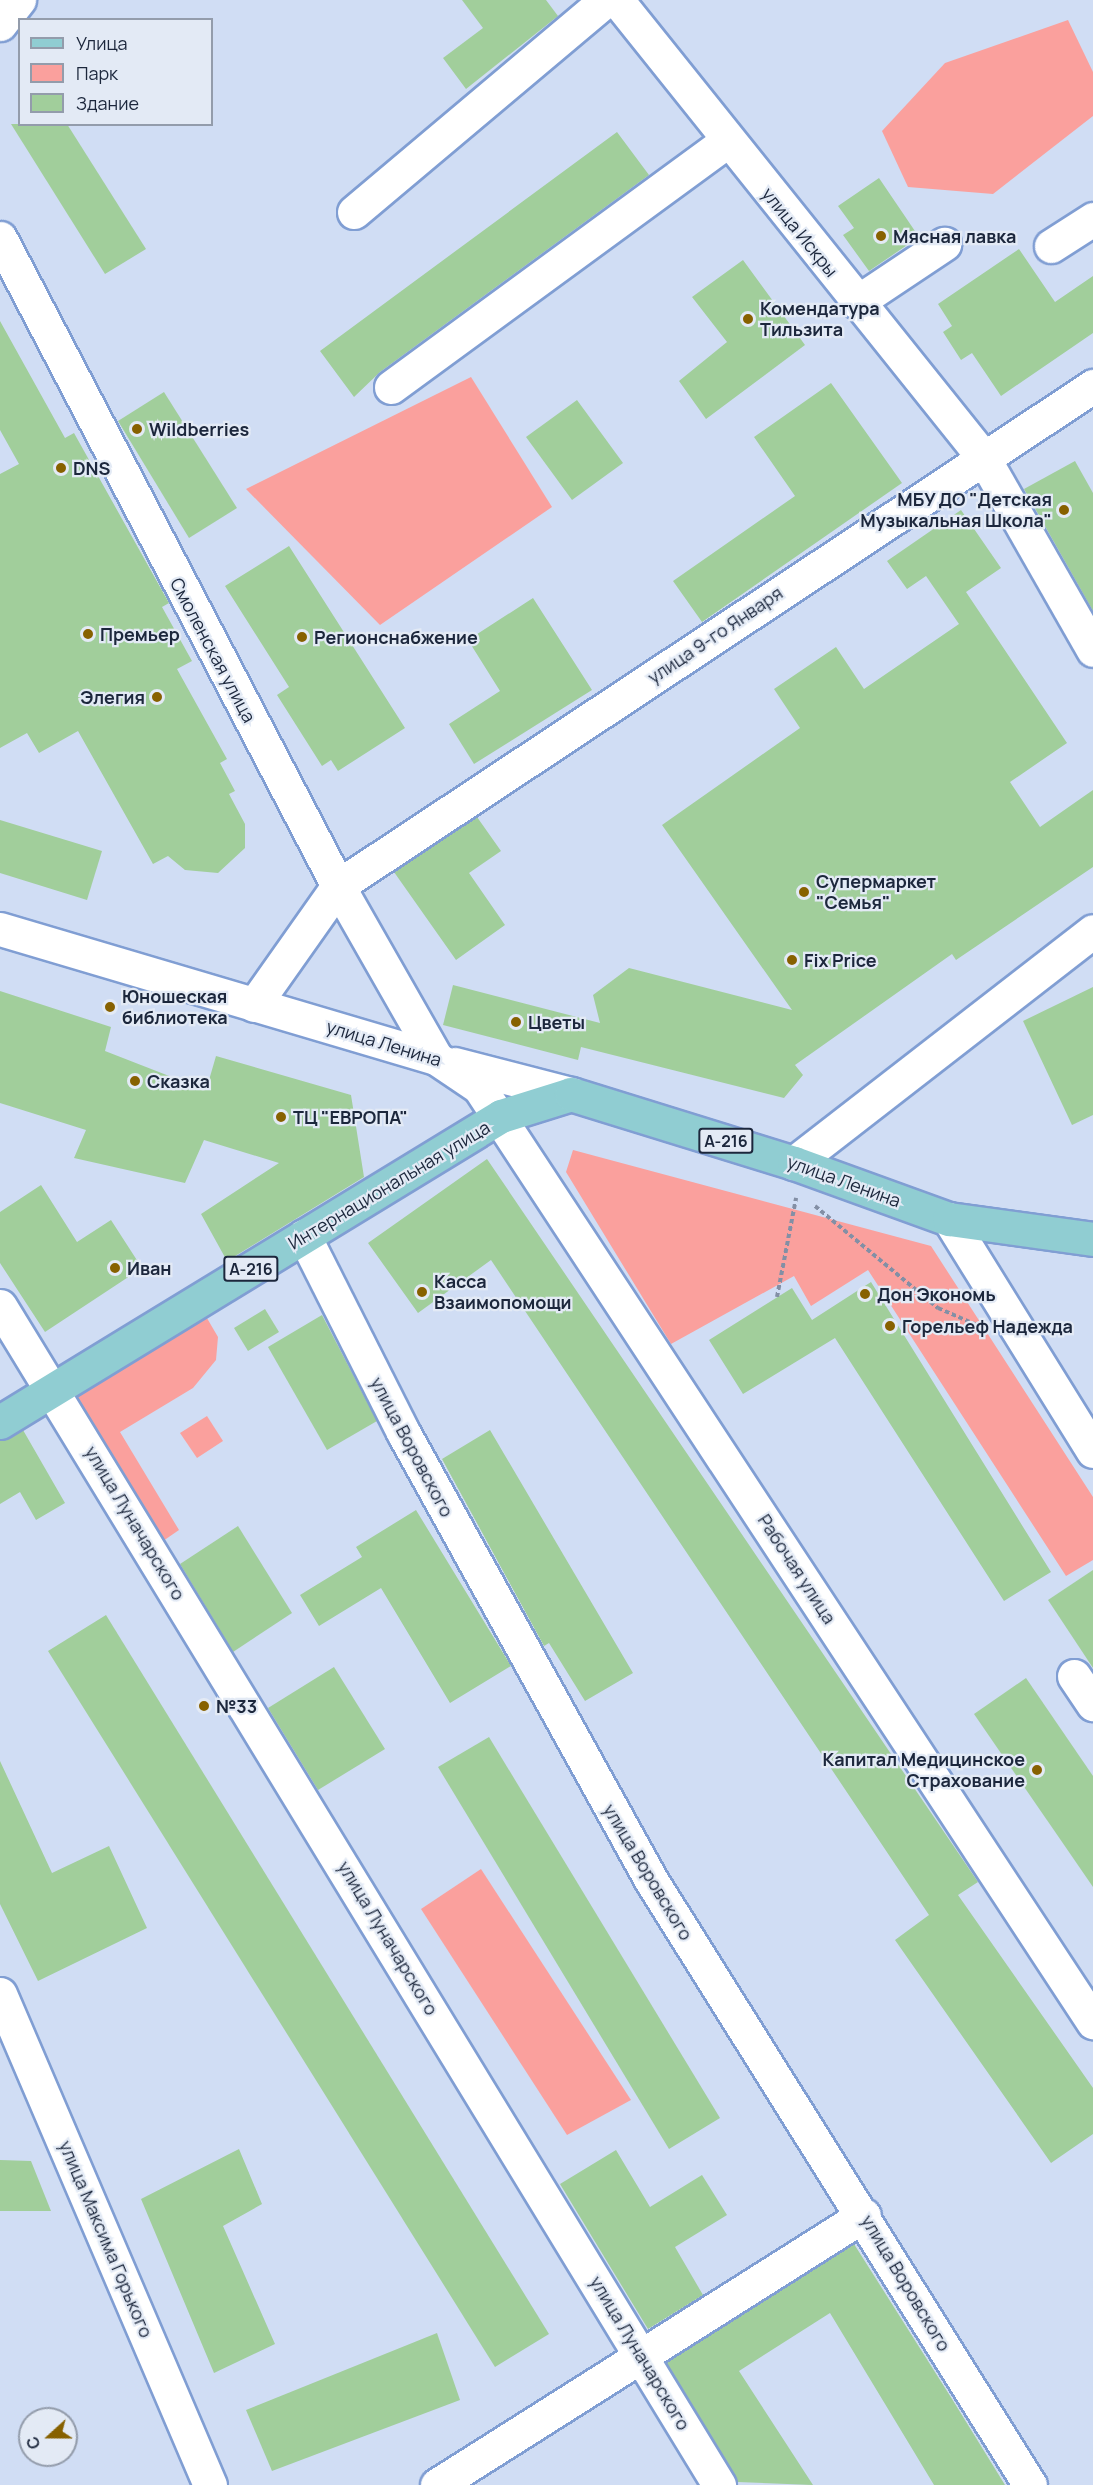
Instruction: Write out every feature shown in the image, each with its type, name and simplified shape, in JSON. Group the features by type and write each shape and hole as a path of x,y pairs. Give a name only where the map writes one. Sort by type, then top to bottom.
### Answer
{"main road":[{"name":"улица Ленина","path":"571,1094 796,1178 949,1219 1093,1239"},
{"name":"А-216","path":"501,1116 571,1094"},
{"name":"Интернациональная улица","path":"0,1422 55,1392 501,1116"}],"street":[{"path":"0,24 19,0"},
{"path":"354,212 606,0"},
{"name":"улица Искры","path":"617,0 726,142 983,457 1093,650"},
{"path":"391,387 726,142"},
{"path":"1052,246 1093,219"},
{"name":"Смоленская улица","path":"0,238 338,886 443,1061"},
{"path":"857,302 944,244"},
{"name":"улица 9-го Января","path":"338,886 1093,386"},
{"path":"254,1005 338,886"},
{"name":"улица Ленина","path":"0,929 443,1061 501,1116"},
{"path":"796,1178 1093,932"},
{"path":"443,1061 571,1094"},
{"name":"Рабочая улица","path":"501,1116 1093,2022"},
{"path":"949,1219 1093,1451"},
{"name":"улица Воровского","path":"304,1236 414,1453 633,1849 864,2214 1030,2485"},
{"name":"улица Луначарского","path":"0,1306 55,1392 644,2358 719,2485"},
{"name":"улица Максима Горького","path":"0,1994 210,2485"},
{"path":"437,2485 644,2358 864,2214"}],"path":[{"path":"796,1178 808,1195"},
{"path":"777,1297 796,1178"},
{"path":"796,1178 938,1308 986,1329"}],"green space":[{"path":"1068,20 1093,72 1093,116 993,194 908,187 882,131 945,63"},
{"path":"471,377 552,507 380,625 246,489"},
{"path":"573,1150 931,1246 1093,1497 1093,1560 1066,1576 868,1270 811,1306 794,1276 671,1344 566,1172"},
{"path":"204,1313 218,1337 216,1360 193,1388 120,1432 179,1530 163,1541 73,1396"},
{"path":"207,1416 223,1441 197,1458 180,1433"},
{"path":"481,1869 631,2100 567,2135 421,1909"}],"building":[{"path":"462,0 546,0 558,16 466,89 443,58 483,28"},
{"path":"11,124 68,126 146,249 105,274"},
{"path":"617,132 649,175 380,372 354,397 320,351"},
{"name":"Мясная лавка","path":"879,178 919,237 869,271 843,235 854,228 838,206"},
{"path":"1019,249 1055,302 1093,276 1093,333 1001,396 972,353 961,360 943,332 952,326 938,304"},
{"name":"Комендатура Тильзита","path":"743,260 805,345 706,419 679,381 727,342 692,297"},
{"name":"Премьер","path":"0,321 65,438 74,433 169,603 162,607 192,661 177,669 227,759 220,763 235,791 229,794 245,824 245,848 218,873 185,870 168,856 153,864 78,731 39,753 27,733 0,748 0,474 19,464 0,430"},
{"path":"831,383 902,483 702,622 673,581 795,496 754,437"},
{"path":"164,392 237,508 189,538 118,421"},
{"path":"577,400 623,463 572,500 526,437"},
{"name":"МБУ ДО \"Детская Музыкальная Школа\"","path":"1075,461 1093,493 1093,611 1024,489"},
{"path":"961,510 1001,568 966,592 1067,743 1010,782 1040,827 1093,790 1093,867 956,960 952,954 795,1065 803,1075 784,1098 581,1047 578,1060 443,1025 453,985 600,1023 593,995 629,968 792,1010 662,825 800,728 774,689 836,647 864,689 959,624 926,576 907,589 887,561"},
{"name":"Регионснабжение","path":"289,546 405,728 338,771 331,760 322,766 277,695 289,687 225,586"},
{"path":"533,598 592,690 474,764 449,724 500,691 468,640"},
{"path":"477,817 501,851 469,873 505,925 456,960 394,872"},
{"path":"0,820 102,851 87,900 0,873"},
{"path":"1093,987 1093,1115 1072,1125 1023,1021"},
{"path":"0,991 111,1027 105,1051 182,1081 207,1087 216,1056 351,1095 364,1177 227,1261 201,1214 279,1163 204,1140 185,1183 74,1158 86,1130 0,1103"},
{"path":"487,1159 978,1882 958,1895 1093,2088 1093,2134 1051,2163 895,1940 929,1915 491,1260 418,1313 368,1243"},
{"path":"41,1185 77,1242 111,1220 142,1268 45,1332 0,1263 0,1212"},
{"path":"871,1282 1051,1572 1004,1601 835,1338 743,1394 709,1340 792,1288 812,1320"},
{"path":"265,1309 279,1332 248,1351 234,1328"},
{"path":"322,1315 377,1421 327,1450 268,1347"},
{"path":"23,1430 65,1503 36,1520 20,1492 0,1504 0,1441"},
{"path":"490,1430 633,1673 585,1701 549,1643 544,1646 442,1459"},
{"path":"416,1510 511,1666 450,1703 381,1588 319,1626 300,1595 362,1557 356,1547"},
{"path":"238,1526 292,1613 233,1652 180,1564"},
{"path":"1093,1570 1093,1668 1048,1600"},
{"path":"106,1615 549,2334 495,2367 48,1651"},
{"path":"334,1667 385,1749 318,1790 268,1708"},
{"path":"1026,1678 1093,1776 1093,1887 974,1714"},
{"path":"489,1737 720,2118 669,2149 438,1767"},
{"path":"0,1761 52,1873 109,1846 147,1928 38,1981 0,1904"},
{"path":"239,2149 262,2204 223,2226 275,2344 214,2373 141,2199"},
{"path":"616,2150 650,2207 702,2175 727,2215 675,2247 703,2295 648,2329 560,2184"},
{"path":"0,2160 31,2161 51,2211 0,2211"},
{"path":"854,2244 1005,2485 934,2485 830,2313 739,2371 813,2485 737,2482 666,2363"},
{"path":"437,2333 460,2400 272,2471 246,2410"}],"place":[{"name":"Мясная лавка","path":"881,236"},
{"name":"Комендатура Тильзита","path":"748,319"},
{"name":"Wildberries","path":"137,429"},
{"name":"DNS","path":"61,468"},
{"name":"МБУ ДО \"Детская Музыкальная Школа\"","path":"1064,510"},
{"name":"Премьер","path":"88,634"},
{"name":"Регионснабжение","path":"302,637"},
{"name":"Элегия","path":"157,697"},
{"name":"Супермаркет \"Семья\"","path":"804,892"},
{"name":"Fix Price","path":"792,960"},
{"name":"Юношеская библиотека","path":"110,1007"},
{"name":"Цветы","path":"516,1022"},
{"name":"Сказка","path":"135,1081"},
{"name":"ТЦ \"ЕВРОПА\"","path":"281,1117"},
{"name":"Иван","path":"115,1268"},
{"name":"Касса Взаимопомощи","path":"422,1292"},
{"name":"Дон Экономь","path":"865,1294"},
{"name":"Горельеф Надежда","path":"890,1326"},
{"name":"№33","path":"204,1706"},
{"name":"Капитал Медицинское Страхование","path":"1037,1770"}]}
